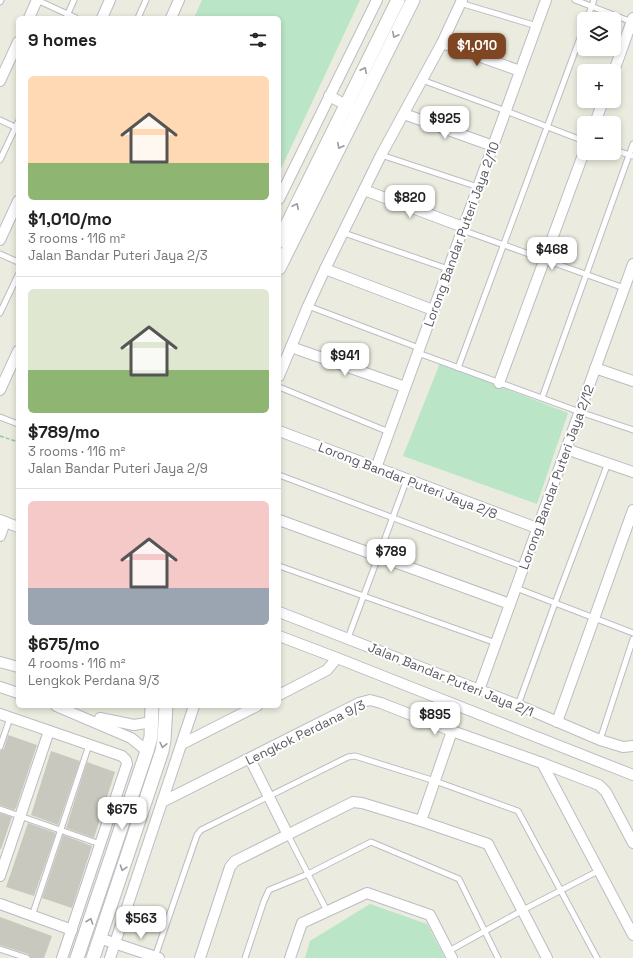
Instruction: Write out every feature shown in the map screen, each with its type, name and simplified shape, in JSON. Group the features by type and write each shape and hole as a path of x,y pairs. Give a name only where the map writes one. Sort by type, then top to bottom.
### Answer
{"street":[{"path":"30,16 37,0"},
{"path":"103,16 110,0"},
{"path":"172,16 179,0"},
{"path":"281,195 377,0"},
{"path":"281,264 352,108 398,0"},
{"path":"281,237 413,0"},
{"name":"Lorong Bandar Puteri Jaya 2/10","path":"376,468 546,0"},
{"path":"281,371 325,269 381,155 442,43 461,2"},
{"path":"617,64 633,21"},
{"path":"442,43 520,71"},
{"path":"0,82 16,46"},
{"path":"330,96 352,108"},
{"path":"404,114 493,146"},
{"path":"499,383 581,160"},
{"path":"364,190 463,228"},
{"path":"0,240 16,205"},
{"name":"Lorong Bandar Puteri Jaya 2/12","path":"479,690 633,264"},
{"path":"325,269 433,310"},
{"path":"291,347 405,387"},
{"path":"0,390 16,355"},
{"path":"595,368 633,381"},
{"name":"Lorong Bandar Puteri Jaya 2/8","path":"281,432 538,528"},
{"path":"566,449 633,472"},
{"path":"557,722 633,510"},
{"path":"0,536 2,521 16,526"},
{"path":"281,521 510,604"},
{"name":"Jalan Bandar Puteri Jaya 2/1","path":"281,613 518,705 600,740 622,747 633,746"},
{"path":"281,637 633,775"},
{"path":"281,694 327,670 337,658"},
{"path":"0,662 16,666"},
{"path":"0,687 16,692"},
{"name":"Lengkok Perdana 9/3","path":"162,802 359,703 370,700 600,785 606,792 633,843"},
{"path":"61,708 131,738 147,751"},
{"path":"63,708 112,722 134,725 152,722"},
{"path":"77,958 147,751 151,737 152,708"},
{"path":"93,958 162,751 166,708"},
{"path":"110,958 193,708"},
{"path":"182,744 253,708"},
{"path":"0,714 122,756 126,760 127,764 62,958"},
{"path":"421,821 452,730"},
{"path":"0,876 49,731"},
{"path":"250,759 288,834"},
{"path":"542,763 633,935"},
{"path":"200,958 230,867 235,861 354,802 362,803 421,821 488,844 547,958"},
{"path":"290,958 302,923 367,893 430,915 451,954"},
{"path":"0,904 72,930"},
{"path":"99,938 157,957"}],"lane":[{"path":"37,0 67,16 74,0"},
{"path":"139,16 146,0"},
{"path":"575,0 633,21"},
{"path":"590,12 594,0"},
{"path":"461,2 536,26"},
{"path":"458,368 577,46"},
{"path":"422,80 506,110 577,138"},
{"path":"0,120 16,125"},
{"path":"0,160 16,127"},
{"path":"542,398 631,156 633,144"},
{"path":"621,152 631,156"},
{"path":"381,155 478,187"},
{"path":"463,228 504,245 624,288"},
{"path":"344,232 448,269"},
{"path":"0,254 16,261"},
{"path":"0,314 16,279"},
{"path":"308,306 458,368 633,430"},
{"path":"281,388 389,432"},
{"path":"0,417 16,423"},
{"path":"518,705 608,463"},
{"path":"281,476 524,567"},
{"path":"348,638 407,479"},
{"path":"281,567 496,643"},
{"path":"516,588 633,633"},
{"path":"600,740 633,639"},
{"path":"0,747 10,718"},
{"path":"32,916 89,745"},
{"path":"157,957 197,835 201,830 348,758 355,756 435,781 518,811 597,958"},
{"path":"0,809 100,844"},
{"path":"288,834 327,911"},
{"path":"245,958 269,890 308,874 371,842 459,879 498,958"},
{"path":"451,954 484,931 598,871"},
{"path":"0,949 27,958"}],"path":[{"path":"0,436 16,441"}],"green space":[{"path":"202,0 360,0 281,169 281,16 195,16"},
{"path":"440,363 568,413 537,504 403,456"},
{"path":"370,904 427,924 445,958 305,958 310,941"}],"building":[{"path":"8,735 37,745 16,808 14,810 0,805 0,751 4,749"},
{"path":"51,751 80,761 58,825 31,815"},
{"path":"87,762 115,772 94,838 66,828"},
{"path":"0,813 12,817 1,849 0,849"},
{"path":"28,823 56,833 34,896 6,887"},
{"path":"63,835 92,846 72,908 42,898"},
{"path":"0,917 52,936 44,958 31,958 28,954 0,945"}]}
